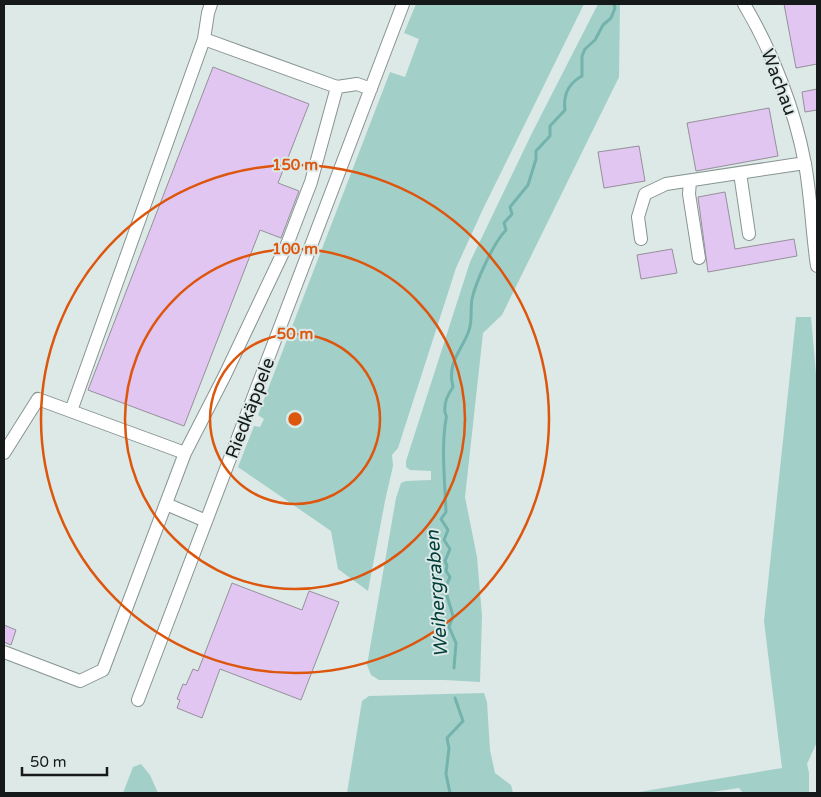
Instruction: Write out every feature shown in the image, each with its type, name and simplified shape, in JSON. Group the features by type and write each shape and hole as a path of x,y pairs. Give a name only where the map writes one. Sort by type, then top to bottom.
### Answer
{"street":[{"path":"71,411 204,39 211,4"},
{"name":"Riedkäppele","path":"138,700 403,4"},
{"name":"Wachau","path":"744,4 776,70 796,125 808,180 817,266"},
{"path":"204,39 337,87 357,84 371,89"},
{"path":"4,652 80,681 103,670 185,453 225,375 288,242 311,182 337,87"},
{"path":"641,239 638,217 645,194 666,184 805,163"},
{"path":"740,173 749,234"},
{"path":"690,181 689,194 699,258"},
{"path":"4,453 38,398 185,453"},
{"path":"166,504 206,521"}],"shaded area":[{"path":"416,4 584,4 456,268 398,448 392,455 393,466 368,591 338,569 331,531 238,467 254,426 260,427 264,419 258,415 390,72 405,77 419,39 404,33"},
{"path":"598,4 620,4 619,77 502,315 483,333 465,497 477,557 482,616 480,682 379,680 371,675 367,665 396,498 401,483 431,480 431,471 410,470 406,467 406,461 470,262 532,133"},
{"path":"796,317 811,317 817,386 817,742 807,764 809,793 743,793 739,788 705,793 633,793 782,768 764,621"},
{"path":"484,693 487,702 490,750 495,773 511,785 513,793 347,793 362,701 369,696"},
{"path":"141,764 150,775 158,793 123,793 133,767"}],"building":[{"path":"784,4 817,4 817,64 796,68"},
{"path":"213,67 309,104 278,183 299,191 281,238 260,230 184,426 88,390"},
{"path":"817,89 817,110 805,112 802,92"},
{"path":"769,108 778,156 696,171 687,123"},
{"path":"639,146 645,181 604,188 598,152"},
{"path":"725,192 735,249 794,239 797,256 708,272 698,197"},
{"path":"672,249 677,273 641,279 637,255"},
{"path":"232,583 302,610 309,591 339,602 301,700 220,669 202,718 177,708 180,700 177,699 183,684 186,685 193,669 198,671"},
{"path":"4,625 16,630 11,645 4,642"}],"waterway":[{"name":"Weihergraben","path":"454,668 456,643 449,627 453,616 445,589 450,577 446,571 445,561 450,549 444,540 448,530 441,519 446,512 445,409 449,393 453,387 453,365 470,329 472,299 477,282 491,252 506,230 504,223 512,214 510,207 528,185 536,159 536,151 550,136 550,126 565,110 566,94 570,86 582,76 582,56 585,49 595,40 603,25 611,18 615,8 614,4"},
{"name":"Weihergraben","path":"450,793 446,774 449,748 447,738 463,721 455,698"}]}
